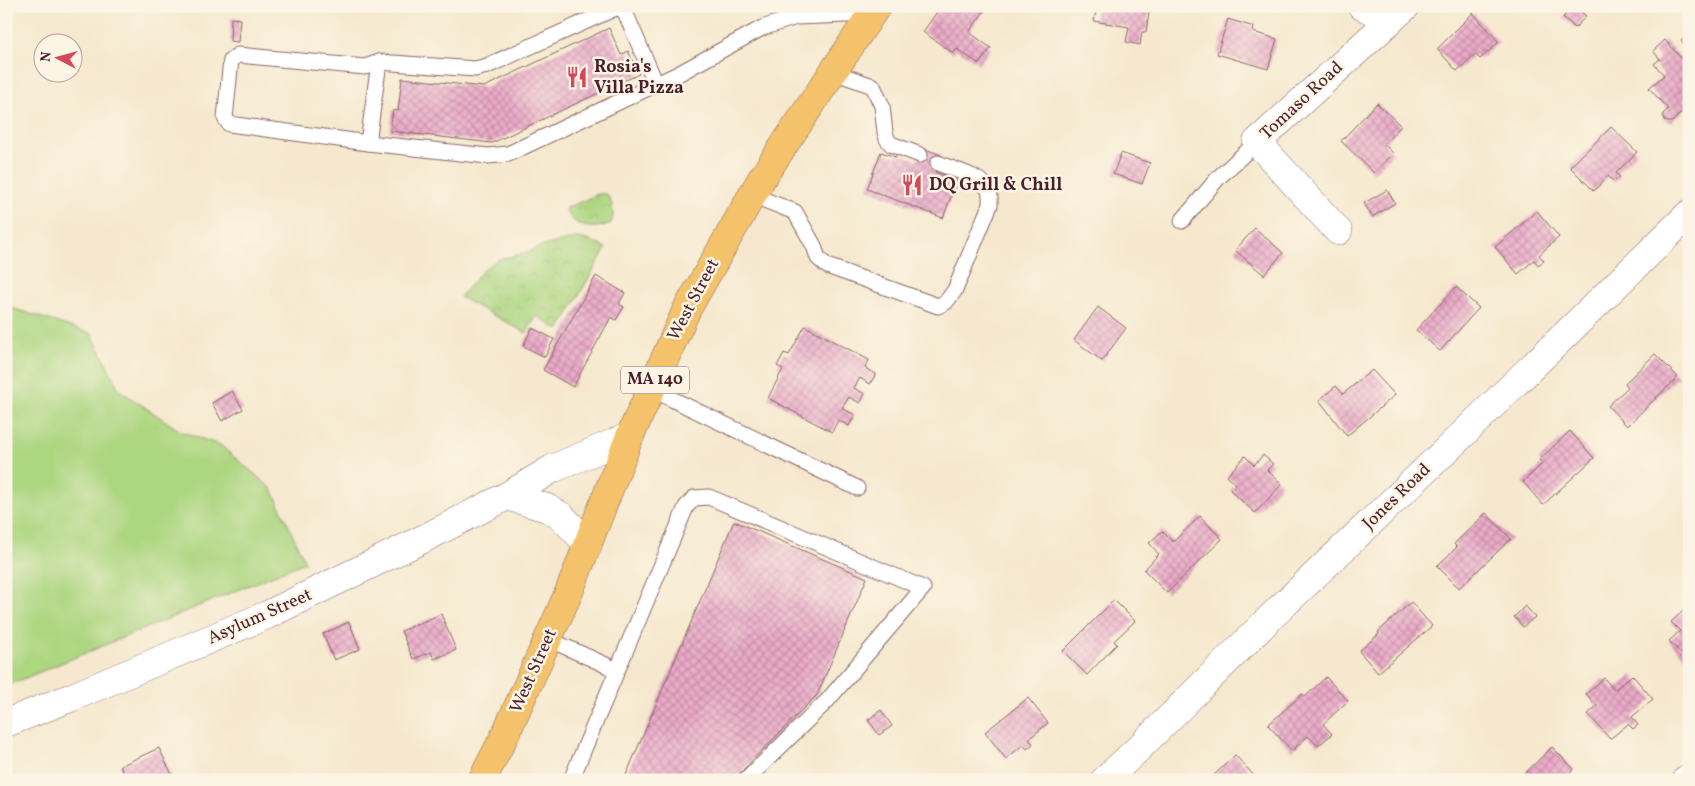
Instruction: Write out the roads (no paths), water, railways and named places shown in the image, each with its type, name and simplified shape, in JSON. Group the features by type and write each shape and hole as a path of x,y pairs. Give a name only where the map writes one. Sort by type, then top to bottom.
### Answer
{"main road":[{"name":"West Street","path":"482,780 506,733 548,639 588,544 630,436 687,308 752,195 874,10"}],"street":[{"name":"Tomaso Road","path":"1362,6 1399,13"},
{"name":"Tomaso Road","path":"1338,231 1257,142 1399,13"},
{"name":"Jones Road","path":"1105,780 1689,214"},
{"name":"Asylum Street","path":"6,723 267,615 507,496 552,469 630,436"},
{"path":"507,496 547,508 561,516 588,544"}],"lane":[{"path":"656,84 625,12 618,7 487,66 469,68 379,62 365,67 238,55 231,60 225,118 229,124 368,142 488,156 508,154 678,74 762,28 796,17 874,10"},
{"path":"368,142 379,62"},
{"path":"833,72 872,86 882,106 887,139 891,144 920,155"},
{"path":"1182,221 1218,178 1257,142"},
{"path":"752,195 795,212 814,246 818,258 827,266 938,306 946,302 954,290 986,213 990,198 989,189 979,180 938,163"},
{"path":"651,389 857,488"},
{"path":"571,780 686,507 690,501 698,497 709,497 923,588 827,701 746,780"},
{"path":"548,639 617,670"}],"place":[{"name":"Rosia's Villa Pizza","path":"577,77"},
{"name":"DQ Grill & Chill","path":"912,185"}]}
